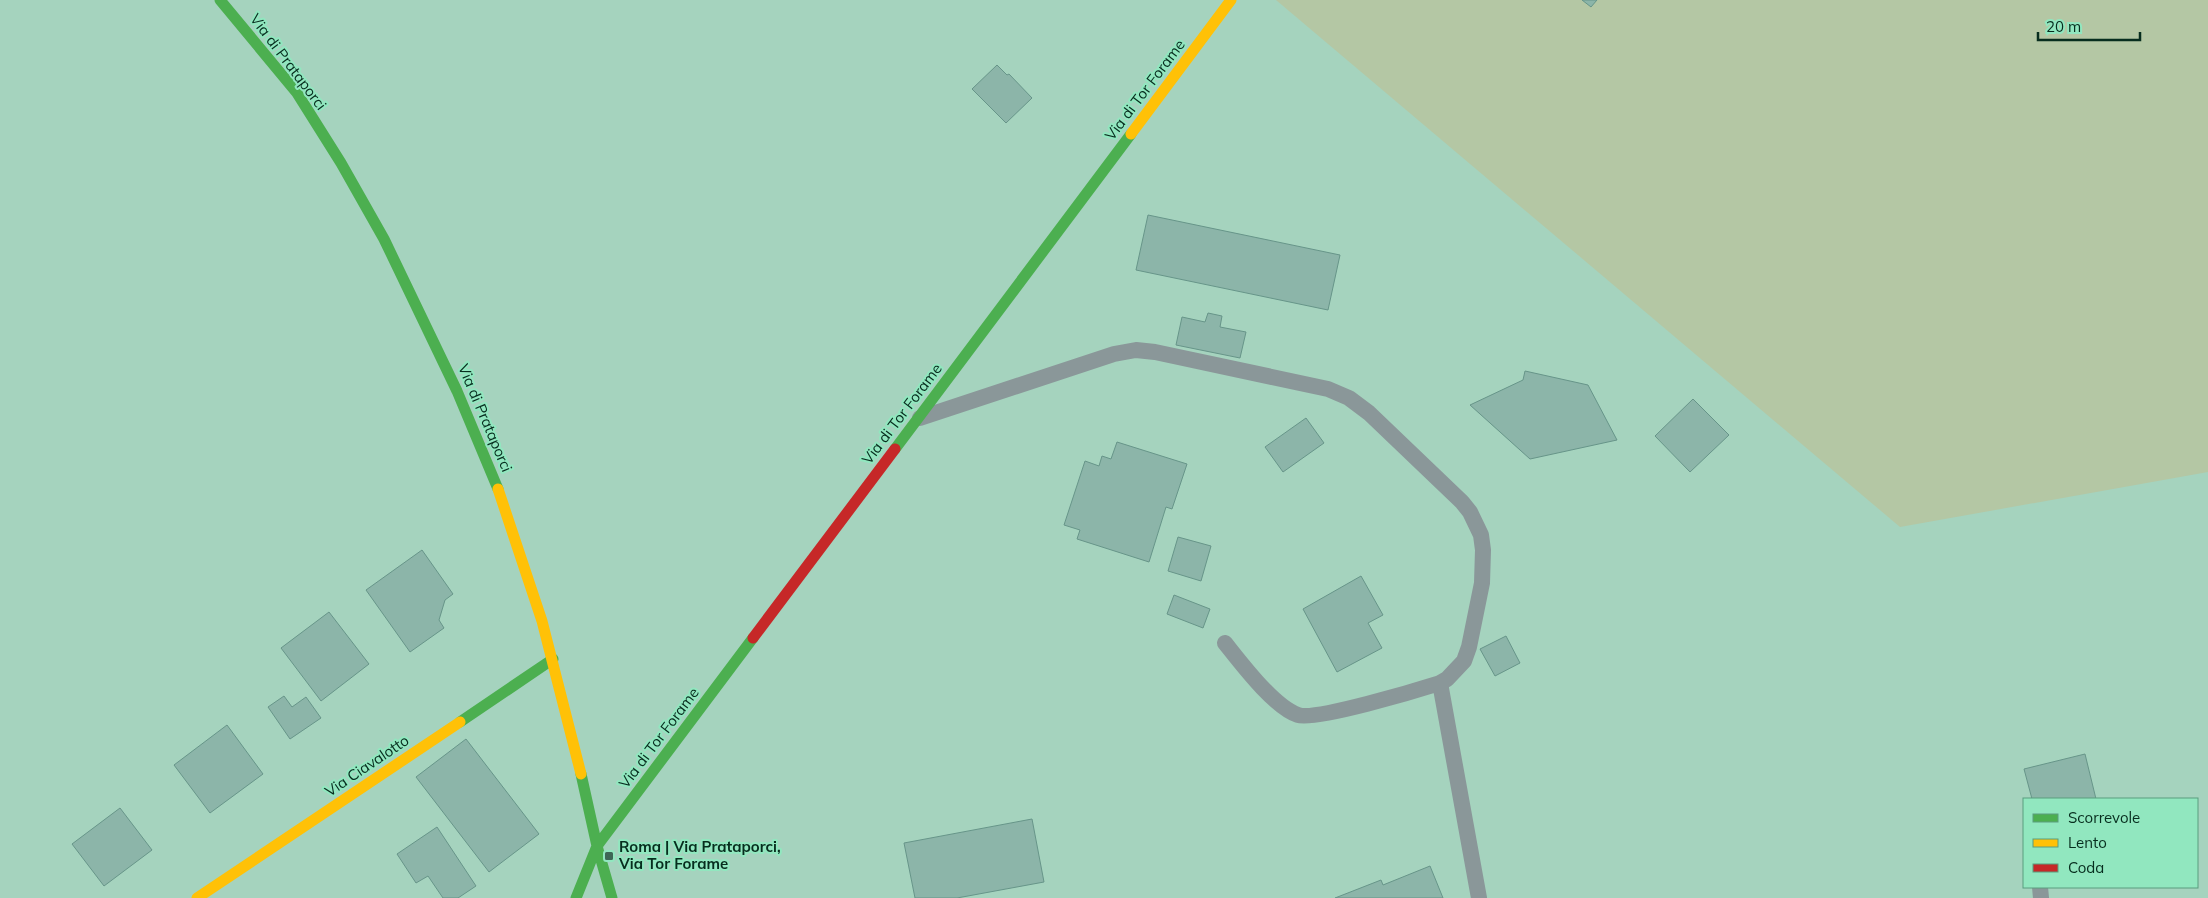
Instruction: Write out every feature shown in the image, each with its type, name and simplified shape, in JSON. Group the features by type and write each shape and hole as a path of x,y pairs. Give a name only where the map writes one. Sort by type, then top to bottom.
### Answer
{"street":[{"name":"Via di Prataporci","path":"220,0 296,93 345,170 384,239 440,353 505,506 553,659 597,846 612,898"},
{"name":"Via di Tor Forame","path":"576,898 597,846 1231,0"},
{"name":"Via Ciavalotto","path":"197,898 553,659"}],"lane":[{"path":"918,418 1104,357 1136,350 1155,352 1328,389 1349,398 1369,413 1462,502 1470,512 1481,535 1484,550 1482,583 1470,647 1464,661 1447,679 1440,683 1326,713 1312,716 1299,715 1288,709 1269,692 1225,643"},
{"path":"1440,683 1479,898"}],"green space":[{"path":"1276,0 2208,0 2208,472 1900,527"}],"building":[{"path":"1582,0 1597,0 1591,7"},
{"path":"997,65 1007,75 1009,74 1032,98 1006,123 972,89"},
{"path":"1148,215 1340,255 1328,310 1136,270"},
{"path":"1208,313 1222,316 1220,327 1246,332 1240,358 1176,345 1182,317 1205,322"},
{"path":"1525,371 1588,385 1617,440 1530,459 1470,405 1523,380"},
{"path":"1693,399 1729,435 1690,472 1655,436"},
{"path":"1306,418 1324,443 1283,472 1265,447"},
{"path":"1117,442 1187,464 1172,509 1166,507 1149,562 1077,539 1080,530 1064,525 1085,461 1099,466 1102,456 1111,459"},
{"path":"1178,537 1211,546 1201,581 1168,571"},
{"path":"422,550 453,594 445,600 439,620 444,628 410,652 366,590"},
{"path":"1361,576 1383,615 1368,623 1382,648 1337,672 1303,609"},
{"path":"1174,595 1210,609 1203,628 1167,614"},
{"path":"329,612 369,664 321,701 281,648"},
{"path":"1506,636 1520,663 1495,676 1480,649"},
{"path":"284,696 292,707 306,697 321,718 290,739 268,707"},
{"path":"227,725 263,774 210,813 174,765"},
{"path":"466,739 539,834 489,872 416,777"},
{"path":"2085,754 2096,798 2032,798 2024,769"},
{"path":"120,808 152,850 104,886 72,844"},
{"path":"1032,819 1044,882 957,898 915,898 904,843"},
{"path":"437,827 476,886 458,898 443,898 428,876 416,883 397,854"},
{"path":"1430,866 1443,898 1335,898 1381,880 1383,885"}],"traffic: fast":[{"path":"220,0 297,93 341,163 384,239 457,391 498,489"},
{"path":"895,449 1131,134"},
{"path":"576,898 597,846 753,638"},
{"path":"460,722 553,659"},
{"path":"581,774 597,846 612,898"}],"traffic: slow":[{"path":"1131,134 1231,0"},
{"path":"498,489 542,621 581,774"},
{"path":"197,898 460,722"}],"traffic: jam":[{"path":"753,638 895,449"}],"place":[{"name":"Roma | Via Prataporci, Via Tor Forame","path":"609,856"}]}
